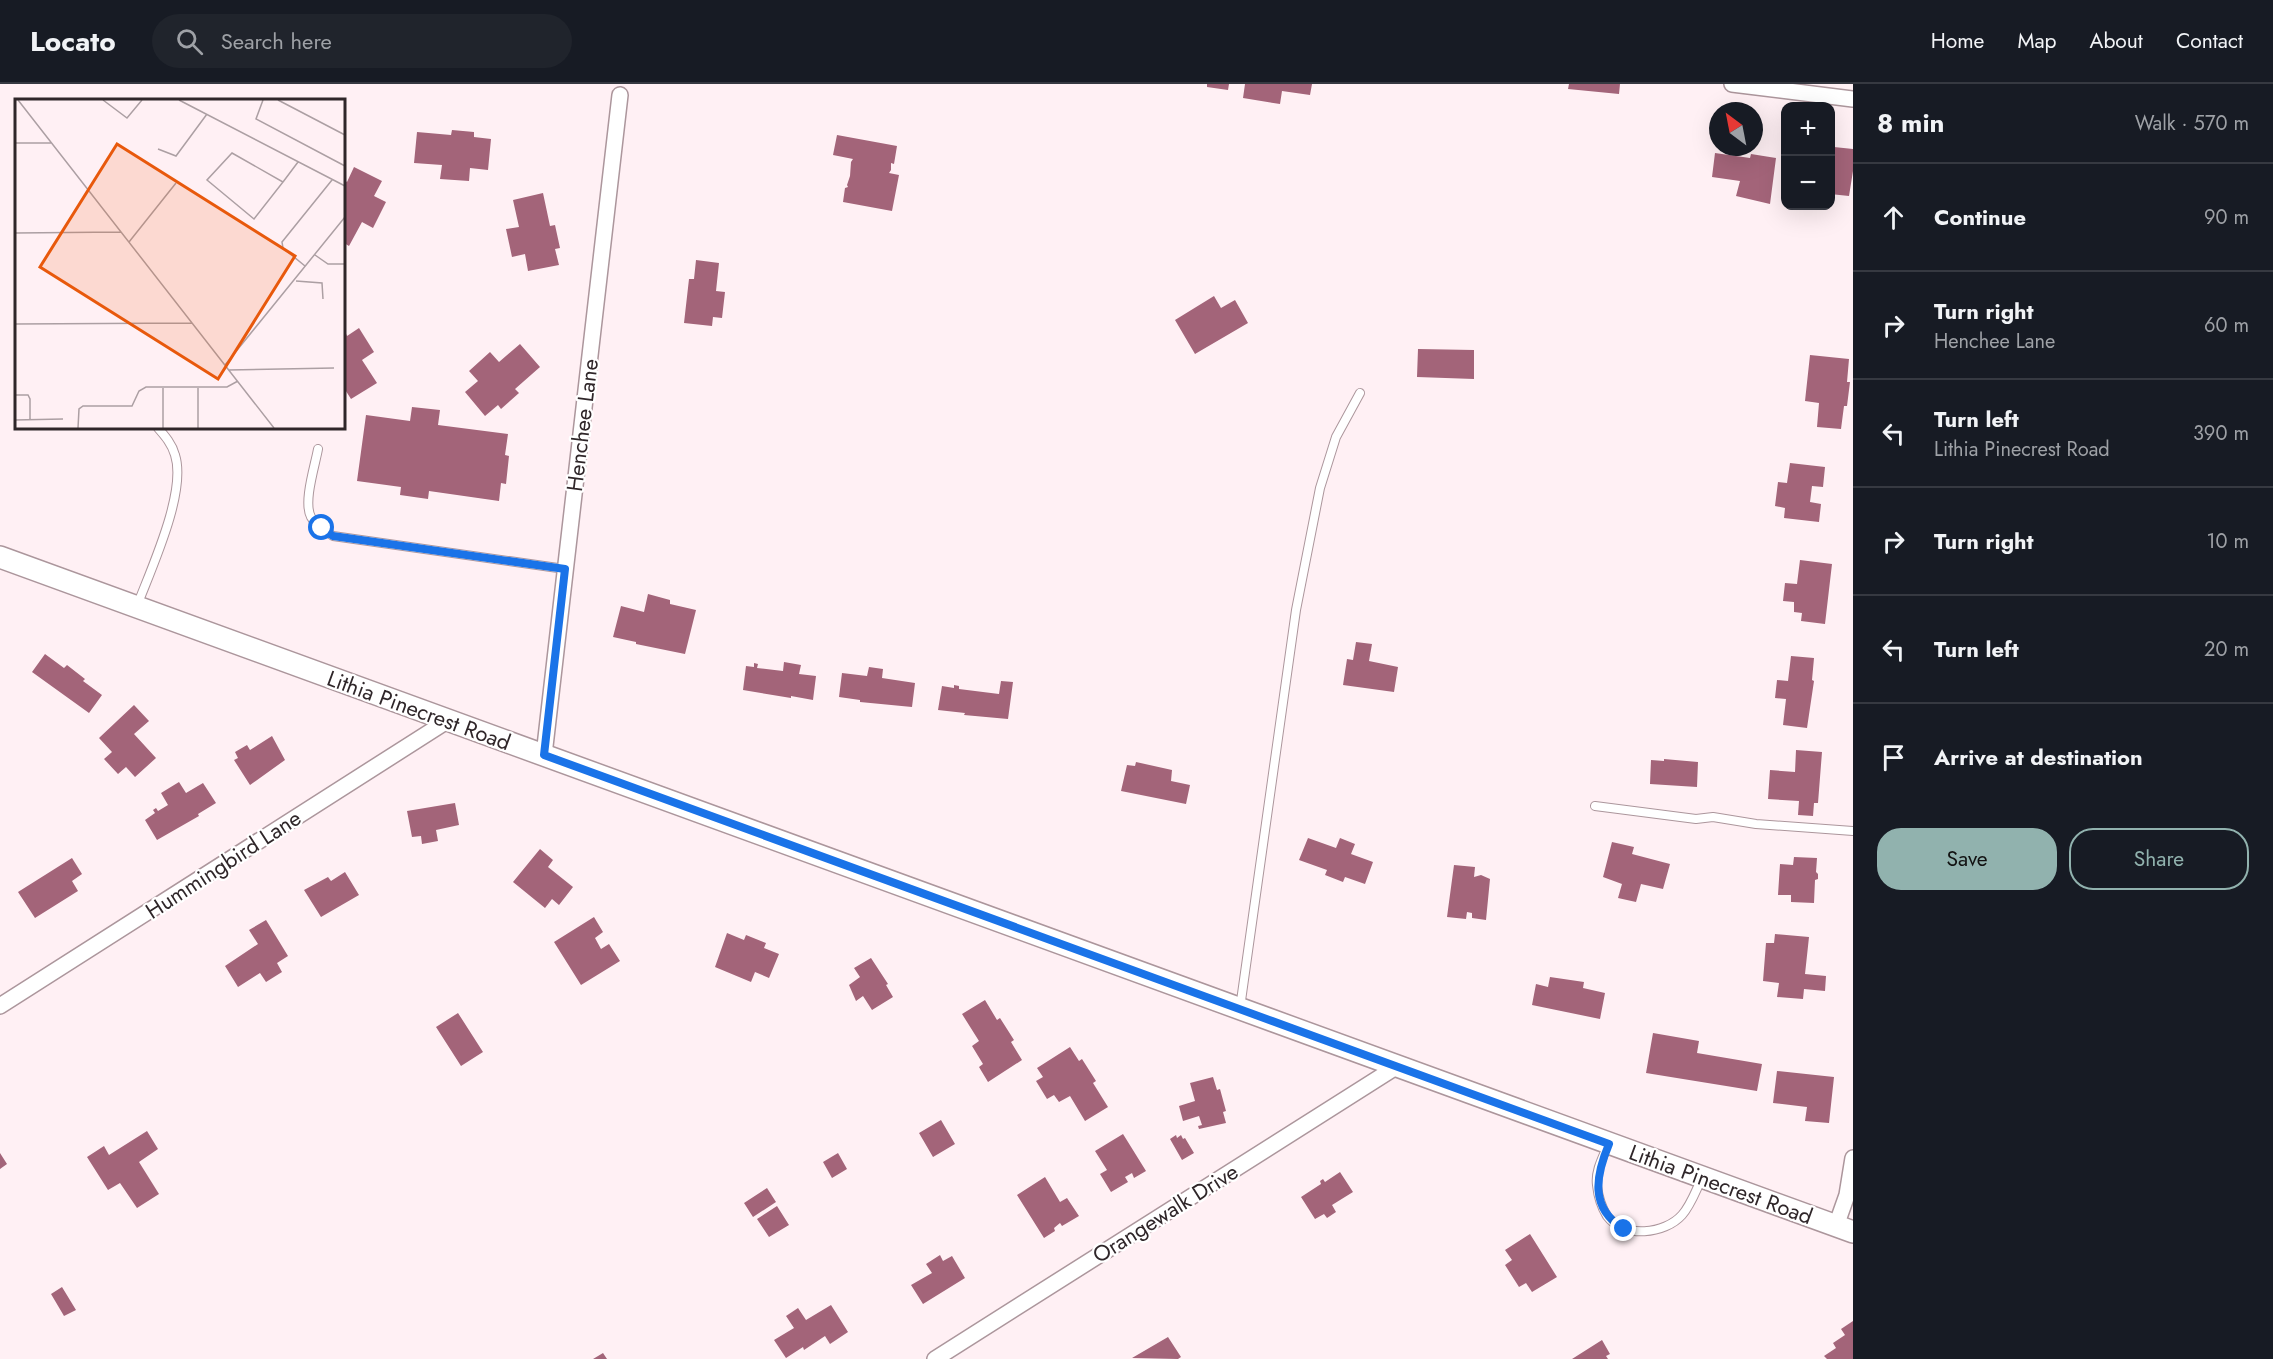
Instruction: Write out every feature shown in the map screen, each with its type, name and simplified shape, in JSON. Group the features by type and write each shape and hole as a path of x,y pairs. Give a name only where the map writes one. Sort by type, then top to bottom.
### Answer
{"main road":[{"name":"Lithia Pinecrest Road","path":"0,557 1845,1229"}],"street":[{"path":"1732,84 1853,99"},
{"name":"Henchee Lane","path":"544,755 620,95"},
{"name":"Hummingbird Lane","path":"0,1006 447,721"},
{"name":"Orangewalk Drive","path":"935,1359 1396,1066"},
{"path":"1845,1229 1847,1194 1853,1158"}],"lane":[{"path":"1240,1010 1296,610 1320,488 1336,437 1360,393"},
{"path":"137,607 167,527 178,475 175,455 167,438 159,429"},
{"path":"318,449 308,503 311,517 333,536 565,569"},
{"path":"1595,806 1696,819 1713,817 1756,824 1853,831"},
{"path":"1609,1144 1599,1168 1597,1183 1607,1215 1624,1229 1643,1231 1670,1225 1683,1214 1702,1177"}],"building":[{"path":"1207,84 1229,84 1228,90 1207,87"},
{"path":"1245,84 1312,84 1310,95 1282,91 1280,104 1243,98"},
{"path":"1569,84 1620,84 1619,94 1568,89"},
{"path":"452,130 474,132 474,137 491,139 488,170 470,168 469,181 440,179 442,165 414,163 417,132 451,135"},
{"path":"837,135 897,146 894,164 891,163 889,173 899,175 892,211 843,202 853,159 833,155"},
{"path":"1835,147 1853,149 1853,171 1849,196 1835,195"},
{"path":"1715,156 1776,158 1770,204 1736,196 1740,181 1712,177"},
{"path":"354,167 382,181 374,196 386,202 373,228 362,222 349,246 345,244 345,181 347,182"},
{"path":"543,193 550,226 555,225 560,248 555,249 559,265 528,271 525,254 512,257 506,229 519,227 513,200"},
{"path":"696,260 719,263 716,291 725,292 722,318 713,317 712,326 684,323 689,279 694,279"},
{"path":"1214,296 1221,308 1235,300 1248,323 1195,354 1175,320"},
{"path":"359,328 374,352 362,360 377,383 351,399 345,390 345,331 347,336"},
{"path":"520,344 540,367 515,389 519,393 501,409 498,405 485,416 465,392 478,381 469,371 490,352 499,362"},
{"path":"1418,349 1474,350 1474,379 1417,377"},
{"path":"1810,355 1849,359 1847,382 1850,382 1841,429 1817,427 1819,403 1805,401"},
{"path":"412,407 440,410 438,425 508,434 505,455 509,456 506,484 501,483 499,501 429,491 428,499 400,495 401,487 357,481 366,415 410,421"},
{"path":"1790,463 1825,467 1823,487 1812,486 1810,502 1821,504 1819,522 1784,518 1785,508 1775,506 1778,482 1787,483"},
{"path":"1800,560 1832,564 1825,624 1801,621 1802,613 1794,612 1794,602 1783,601 1785,583 1797,584"},
{"path":"648,594 670,600 670,604 696,610 685,654 613,637 621,606 644,612"},
{"path":"1356,642 1372,644 1369,661 1398,667 1394,692 1343,685 1347,659 1353,660"},
{"path":"45,654 64,668 67,665 102,695 89,713 32,672"},
{"path":"1791,656 1814,658 1812,680 1814,681 1807,728 1783,725 1786,699 1775,698 1777,680 1788,681"},
{"path":"784,662 801,665 799,674 816,676 813,700 743,690 746,666 754,667 754,663 758,664 757,668 783,671"},
{"path":"869,667 883,669 882,678 915,683 912,707 860,702 860,700 839,697 842,673 867,676"},
{"path":"1001,681 1013,682 1008,719 938,710 942,686 954,688 954,685 959,686 959,689 999,694"},
{"path":"134,705 149,721 134,734 156,758 135,777 126,767 118,774 104,759 112,752 99,738"},
{"path":"272,736 285,760 250,785 234,760 238,758 235,752 247,745 250,750"},
{"path":"1796,750 1822,752 1818,803 1814,803 1813,816 1798,815 1799,801 1768,799 1770,770 1795,772"},
{"path":"1664,759 1698,762 1697,787 1650,784 1651,760 1664,761"},
{"path":"1136,762 1172,770 1171,781 1190,785 1186,804 1121,791 1127,765 1135,766"},
{"path":"179,782 186,793 203,783 216,803 198,814 199,816 157,840 145,820 155,813 153,810 156,808 158,811 168,805 161,793"},
{"path":"455,803 459,825 436,830 438,841 422,844 421,836 412,837 407,811"},
{"path":"1308,838 1336,848 1340,838 1355,844 1351,854 1373,862 1365,884 1345,877 1343,882 1325,875 1327,870 1299,860"},
{"path":"1612,842 1634,847 1632,854 1670,864 1663,889 1641,884 1636,902 1618,898 1622,884 1603,877"},
{"path":"540,849 553,860 548,867 573,887 559,905 552,899 545,908 513,882"},
{"path":"1794,857 1817,858 1818,879 1815,880 1814,903 1791,902 1791,895 1778,895 1780,864 1793,865"},
{"path":"72,858 82,874 72,881 78,891 35,918 18,892"},
{"path":"1454,865 1475,867 1474,877 1481,875 1490,879 1486,920 1472,918 1472,913 1467,912 1466,919 1447,917"},
{"path":"345,872 359,895 321,917 304,890 328,877 331,881"},
{"path":"594,917 603,932 595,938 601,949 609,944 620,961 581,985 554,942"},
{"path":"266,920 288,956 277,963 282,972 266,982 260,973 238,987 225,966 258,944 249,930"},
{"path":"727,933 744,940 746,935 766,943 764,948 779,954 769,978 755,972 751,982 715,967"},
{"path":"1775,934 1809,937 1805,974 1826,976 1825,991 1804,989 1803,999 1777,997 1779,983 1763,981 1766,943 1774,943"},
{"path":"871,958 888,984 886,985 893,997 872,1010 863,996 856,1001 849,985 860,977 854,968"},
{"path":"1550,977 1584,982 1583,988 1605,993 1600,1019 1532,1005 1536,984 1548,987"},
{"path":"985,1000 997,1020 1000,1018 1014,1040 1011,1042 1022,1060 988,1082 979,1067 983,1064 972,1046 979,1041 962,1014"},
{"path":"458,1013 483,1052 461,1066 436,1027"},
{"path":"1653,1033 1699,1041 1697,1053 1762,1064 1757,1091 1646,1073"},
{"path":"1070,1047 1079,1061 1082,1059 1096,1081 1093,1083 1108,1107 1085,1121 1070,1096 1059,1102 1054,1095 1047,1099 1036,1081 1043,1077 1037,1068"},
{"path":"1777,1071 1834,1077 1829,1123 1805,1121 1807,1107 1773,1103"},
{"path":"1213,1077 1217,1090 1220,1089 1226,1111 1223,1112 1226,1123 1199,1129 1198,1126 1202,1125 1199,1116 1183,1121 1179,1106 1195,1101 1190,1083"},
{"path":"941,1120 955,1144 933,1157 919,1133"},
{"path":"147,1131 158,1149 139,1162 159,1194 137,1208 120,1183 108,1190 87,1157 104,1146 109,1155"},
{"path":"1123,1134 1146,1171 1134,1178 1132,1173 1125,1177 1128,1182 1111,1192 1100,1174 1107,1170 1095,1151"},
{"path":"1176,1135 1177,1138 1181,1135 1183,1139 1185,1138 1194,1153 1182,1160 1170,1139"},
{"path":"0,1153 7,1164 0,1169"},
{"path":"838,1153 847,1169 832,1178 823,1162"},
{"path":"1340,1172 1353,1192 1332,1205 1336,1212 1327,1218 1324,1214 1315,1219 1301,1197 1321,1184 1320,1181 1323,1179 1325,1182"},
{"path":"1045,1177 1060,1202 1067,1198 1079,1216 1062,1226 1060,1223 1054,1228 1055,1231 1044,1238 1017,1195"},
{"path":"767,1188 776,1202 753,1217 744,1203"},
{"path":"777,1206 789,1225 769,1237 757,1219"},
{"path":"1530,1234 1557,1277 1532,1292 1526,1283 1519,1287 1505,1265 1512,1260 1505,1250"},
{"path":"940,1255 943,1261 952,1256 965,1278 923,1304 911,1285 932,1273 926,1264"},
{"path":"62,1287 76,1310 64,1316 51,1294"},
{"path":"831,1305 848,1332 830,1344 825,1336 804,1350 803,1347 786,1358 774,1340 794,1328 786,1316 798,1308 806,1320"},
{"path":"1853,1321 1853,1359 1827,1359 1824,1356 1836,1348 1833,1343 1845,1335 1841,1329"},
{"path":"1168,1337 1181,1357 1178,1359 1132,1358"},
{"path":"1602,1340 1610,1354 1606,1356 1608,1359 1572,1359"},
{"path":"603,1353 607,1359 593,1359"}],"route":[{"path":"322,528 333,536 565,569 544,755 1609,1144 1599,1168 1597,1183 1601,1202 1607,1215 1615,1224 1624,1229"}]}
